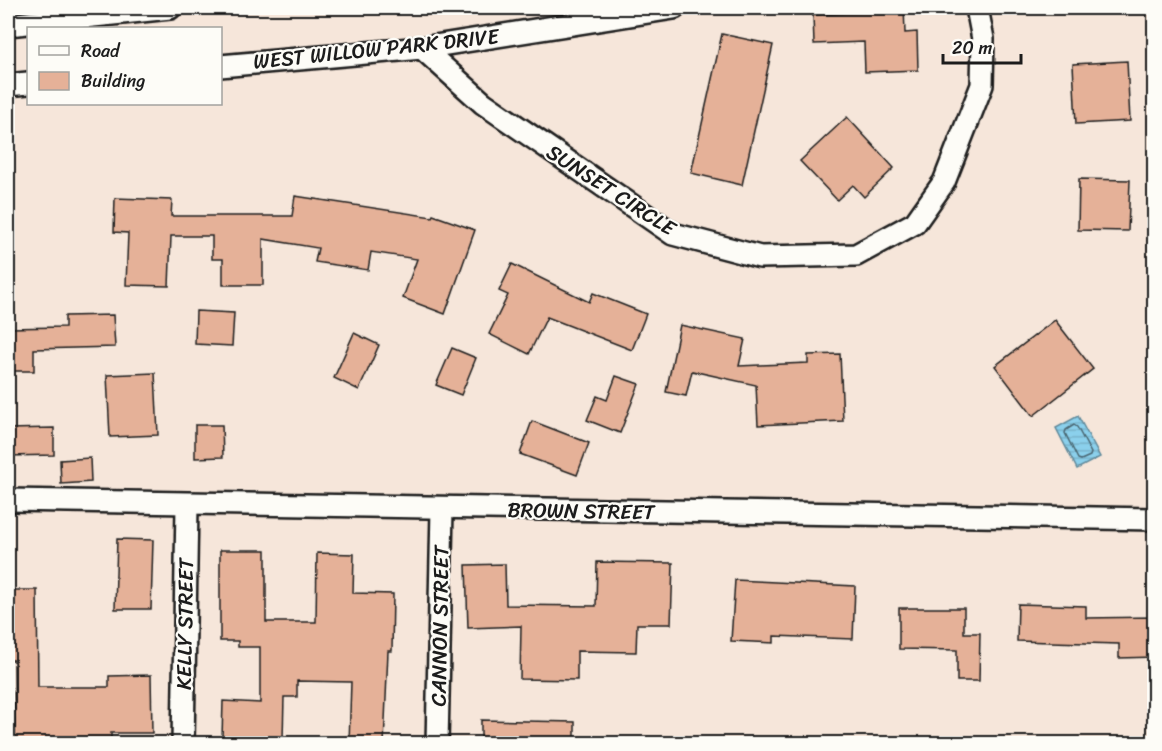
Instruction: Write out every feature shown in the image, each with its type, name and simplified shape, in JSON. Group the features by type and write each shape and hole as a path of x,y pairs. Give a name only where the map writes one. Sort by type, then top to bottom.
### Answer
{"street":[{"path":"8,25 171,8"},
{"name":"WEST WILLOW PARK DRIVE","path":"222,66 422,48 674,8"},
{"name":"SUNSET CIRCLE","path":"422,48 483,103 673,234 760,257 856,255 915,223 944,182 982,85 983,39 977,8"},
{"path":"8,85 27,83"},
{"name":"BROWN STREET","path":"8,500 187,505 1155,519"},
{"name":"KELLY STREET","path":"183,744 187,505"},
{"name":"CANNON STREET","path":"437,744 442,509"}],"water":[{"path":"1078,416 1100,457 1077,469 1056,428"}],"building":[{"path":"867,8 904,8 905,33 917,32 918,70 865,72 864,42 814,44 813,15 867,12"},
{"path":"722,34 773,45 742,185 691,173"},
{"path":"1127,61 1130,121 1076,124 1073,64"},
{"path":"847,117 894,168 864,197 853,185 837,200 800,161"},
{"path":"1079,179 1130,180 1128,231 1078,230"},
{"path":"295,196 432,217 433,215 475,230 445,314 403,298 417,259 371,252 368,270 315,262 318,248 263,239 263,285 223,285 223,259 212,259 212,236 171,236 169,286 126,285 128,233 114,232 115,198 172,200 171,216 292,216"},
{"path":"512,264 589,302 593,293 646,314 632,350 547,317 529,354 489,334 508,295 499,291"},
{"path":"196,311 234,313 232,346 195,344"},
{"path":"113,315 115,347 34,349 34,371 8,371 8,328 65,327 65,316"},
{"path":"1055,320 1093,369 1033,416 995,366"},
{"path":"680,325 745,339 739,366 808,363 808,355 840,354 843,421 758,425 756,385 692,371 686,396 666,392"},
{"path":"354,333 379,345 359,390 334,378"},
{"path":"452,348 476,358 461,395 436,385"},
{"path":"155,373 158,435 110,437 107,375"},
{"path":"616,376 639,384 620,433 587,420 597,396 607,400"},
{"path":"532,421 589,443 577,475 520,454"},
{"path":"195,425 222,425 223,457 195,458"},
{"path":"54,428 54,455 8,456 8,429"},
{"path":"90,458 91,482 61,484 60,460"},
{"path":"117,539 153,540 151,609 115,609"},
{"path":"220,550 266,550 266,622 316,622 317,553 354,554 353,593 393,594 392,651 388,651 384,744 349,744 351,682 297,681 297,697 284,697 283,739 222,738 223,701 260,703 260,647 238,647 238,641 220,641"},
{"path":"597,562 673,563 671,624 637,624 636,652 577,651 577,680 520,679 521,626 468,628 466,565 505,564 506,605 596,606"},
{"path":"735,580 855,586 853,639 774,636 774,643 731,641"},
{"path":"8,590 37,590 38,687 109,687 109,676 151,675 152,733 111,733 111,744 15,744 14,660 8,660"},
{"path":"1018,604 1086,606 1086,618 1155,617 1155,657 1119,658 1119,644 1017,641"},
{"path":"899,608 964,608 964,633 980,633 979,681 957,681 957,650 899,649"},
{"path":"481,720 575,722 575,744 481,744"}]}
